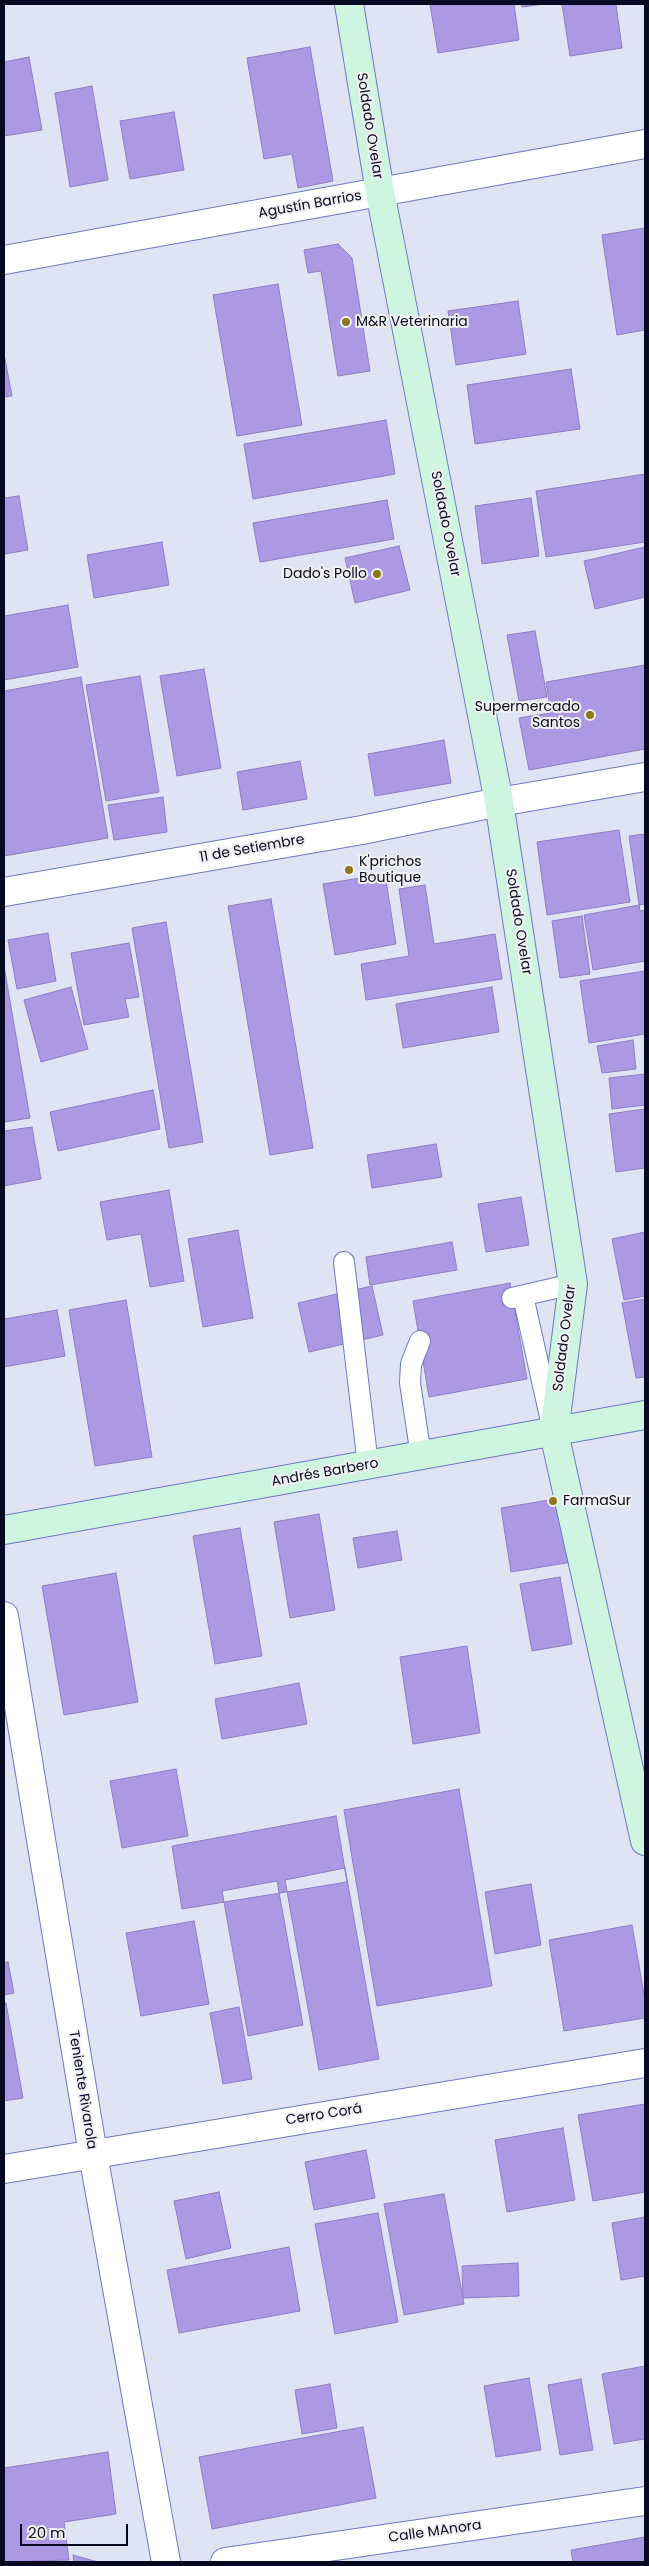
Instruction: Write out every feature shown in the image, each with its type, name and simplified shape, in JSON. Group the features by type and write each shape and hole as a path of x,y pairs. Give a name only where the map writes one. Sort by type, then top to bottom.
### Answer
{"main road":[{"name":"Soldado Ovelar","path":"349,4 380,192 499,802 573,1284 554,1433 645,1841"},
{"name":"Andrés Barbero","path":"4,1530 554,1433 645,1415"}],"street":[{"name":"Agustín Barrios","path":"4,260 645,144"},
{"name":"11 de Setiembre","path":"4,892 362,830 499,802 645,777"},
{"name":"Teniente Rivarola","path":"4,1616 93,2154 166,2562"},
{"name":"Cerro Corá","path":"4,2169 645,2063"},
{"name":"Calle MAnora","path":"225,2562 645,2501"}],"lane":[{"path":"344,1262 368,1465"},
{"path":"554,1433 518,1297 573,1284"},
{"path":"420,1341 411,1364 410,1384 421,1456"}],"building":[{"path":"430,4 514,4 519,40 438,53"},
{"path":"521,4 543,4 522,7"},
{"path":"562,4 616,4 622,48 570,56"},
{"path":"310,47 333,181 298,188 292,154 264,159 247,58"},
{"path":"29,57 42,130 4,136 4,62"},
{"path":"92,86 108,180 70,187 55,93"},
{"path":"174,112 184,170 130,179 120,121"},
{"path":"645,228 645,330 617,335 602,235"},
{"name":"M&R Veterinaria","path":"338,244 352,258 370,371 338,376 321,271 308,273 304,250"},
{"path":"278,284 302,425 237,436 213,295"},
{"path":"518,301 526,354 456,365 448,311"},
{"path":"4,354 12,396 4,397"},
{"path":"571,369 580,429 475,444 467,385"},
{"path":"386,420 395,474 253,499 244,444"},
{"path":"645,474 645,542 546,557 536,491"},
{"path":"19,496 28,550 4,554 4,498"},
{"path":"531,498 539,556 482,564 475,506"},
{"path":"387,500 394,539 260,562 253,523"},
{"path":"162,542 169,585 94,598 87,555"},
{"name":"Dado's Pollo","path":"399,546 410,590 355,603 345,558"},
{"path":"645,547 645,597 595,609 584,561"},
{"path":"68,605 78,667 4,680 4,616"},
{"path":"535,631 547,697 519,701 507,635"},
{"name":"Supermercado Santos","path":"645,665 645,749 529,770 519,718 551,713 546,682"},
{"path":"204,669 221,768 177,776 160,676"},
{"path":"140,676 159,792 106,801 86,685"},
{"path":"81,677 108,838 4,856 4,691"},
{"path":"444,740 451,783 375,796 368,754"},
{"path":"300,761 307,799 243,810 237,772"},
{"path":"163,797 167,832 114,840 108,805"},
{"path":"619,830 630,902 547,915 537,842"},
{"path":"645,834 645,910 640,911 629,836"},
{"path":"385,874 396,944 335,955 323,884"},
{"path":"425,885 434,944 495,934 502,979 366,1000 361,964 409,956 399,889"},
{"path":"271,899 313,1148 270,1155 228,906"},
{"path":"645,904 645,961 593,970 584,915"},
{"path":"582,916 590,974 560,978 552,921"},
{"path":"166,922 203,1142 169,1148 132,928"},
{"path":"48,933 56,981 17,989 8,940"},
{"path":"129,943 139,997 125,999 129,1017 84,1025 71,953"},
{"path":"4,966 30,1118 4,1122"},
{"path":"645,971 645,1034 589,1043 580,981"},
{"path":"71,987 88,1049 41,1062 24,1000"},
{"path":"492,987 499,1032 403,1048 396,1004"},
{"path":"633,1040 636,1069 602,1073 597,1046"},
{"path":"645,1074 645,1105 612,1109 609,1078"},
{"path":"153,1090 160,1129 58,1151 50,1112"},
{"path":"645,1109 645,1168 616,1172 609,1114"},
{"path":"32,1127 41,1179 4,1186 4,1131"},
{"path":"436,1144 442,1177 372,1188 367,1155"},
{"path":"169,1190 184,1281 150,1287 141,1234 107,1240 100,1202"},
{"path":"521,1197 529,1245 486,1252 478,1204"},
{"path":"238,1230 253,1318 203,1327 188,1239"},
{"path":"645,1232 645,1296 624,1300 612,1239"},
{"path":"452,1242 457,1270 370,1285 366,1257"},
{"path":"510,1283 527,1379 429,1397 413,1301"},
{"path":"372,1286 383,1335 309,1352 298,1303"},
{"path":"645,1299 645,1377 636,1378 622,1303"},
{"path":"126,1300 152,1457 95,1466 69,1310"},
{"path":"57,1310 65,1356 4,1367 4,1319"},
{"path":"579,1495 590,1559 511,1572 501,1508"},
{"path":"319,1514 335,1610 290,1618 274,1522"},
{"path":"240,1528 262,1656 215,1664 193,1536"},
{"path":"397,1531 402,1560 358,1568 353,1538"},
{"path":"116,1573 138,1702 64,1715 42,1586"},
{"path":"560,1577 572,1644 532,1651 520,1584"},
{"path":"467,1646 480,1733 413,1744 400,1657"},
{"path":"299,1683 307,1724 222,1739 215,1699"},
{"path":"176,1769 188,1836 122,1848 110,1781"},
{"path":"459,1789 492,1986 377,2006 344,1810"},
{"path":"336,1816 347,1882 182,1909 172,1846"},
{"path":"345,1868 379,2059 319,2070 285,1880"},
{"path":"277,1881 303,2025 248,2036 222,1891"},
{"path":"531,1884 541,1945 495,1954 485,1892"},
{"path":"194,1921 209,2004 141,2016 126,1933"},
{"path":"632,1925 645,2000 645,2018 564,2031 549,1940"},
{"path":"8,1962 14,1993 4,1995 4,1963"},
{"path":"6,2003 23,2098 4,2101 4,2004"},
{"path":"239,2007 252,2079 223,2084 210,2013"},
{"path":"645,2104 645,2192 593,2201 578,2115"},
{"path":"563,2128 575,2200 507,2212 495,2140"},
{"path":"366,2150 375,2198 314,2210 305,2162"},
{"path":"219,2192 231,2248 186,2259 174,2201"},
{"path":"444,2194 464,2304 404,2315 384,2204"},
{"path":"378,2213 398,2322 335,2334 315,2224"},
{"path":"645,2217 645,2276 621,2280 612,2223"},
{"path":"289,2247 300,2311 179,2333 167,2270"},
{"path":"518,2263 519,2296 463,2298 462,2266"},
{"path":"645,2366 645,2439 614,2444 602,2374"},
{"path":"529,2378 541,2450 496,2457 484,2386"},
{"path":"581,2379 593,2450 560,2455 548,2385"},
{"path":"330,2384 337,2428 302,2434 295,2390"},
{"path":"363,2427 376,2498 212,2529 199,2457"},
{"path":"108,2452 116,2514 64,2522 69,2560 4,2562 4,2468"},
{"path":"645,2537 645,2562 573,2562 571,2550"},
{"path":"73,2555 98,2562 74,2562"}],"place":[{"name":"M&R Veterinaria","path":"346,322"},
{"name":"Dado's Pollo","path":"377,574"},
{"name":"Supermercado Santos","path":"590,715"},
{"name":"K'prichos Boutique","path":"349,870"},
{"name":"FarmaSur","path":"553,1501"}]}
